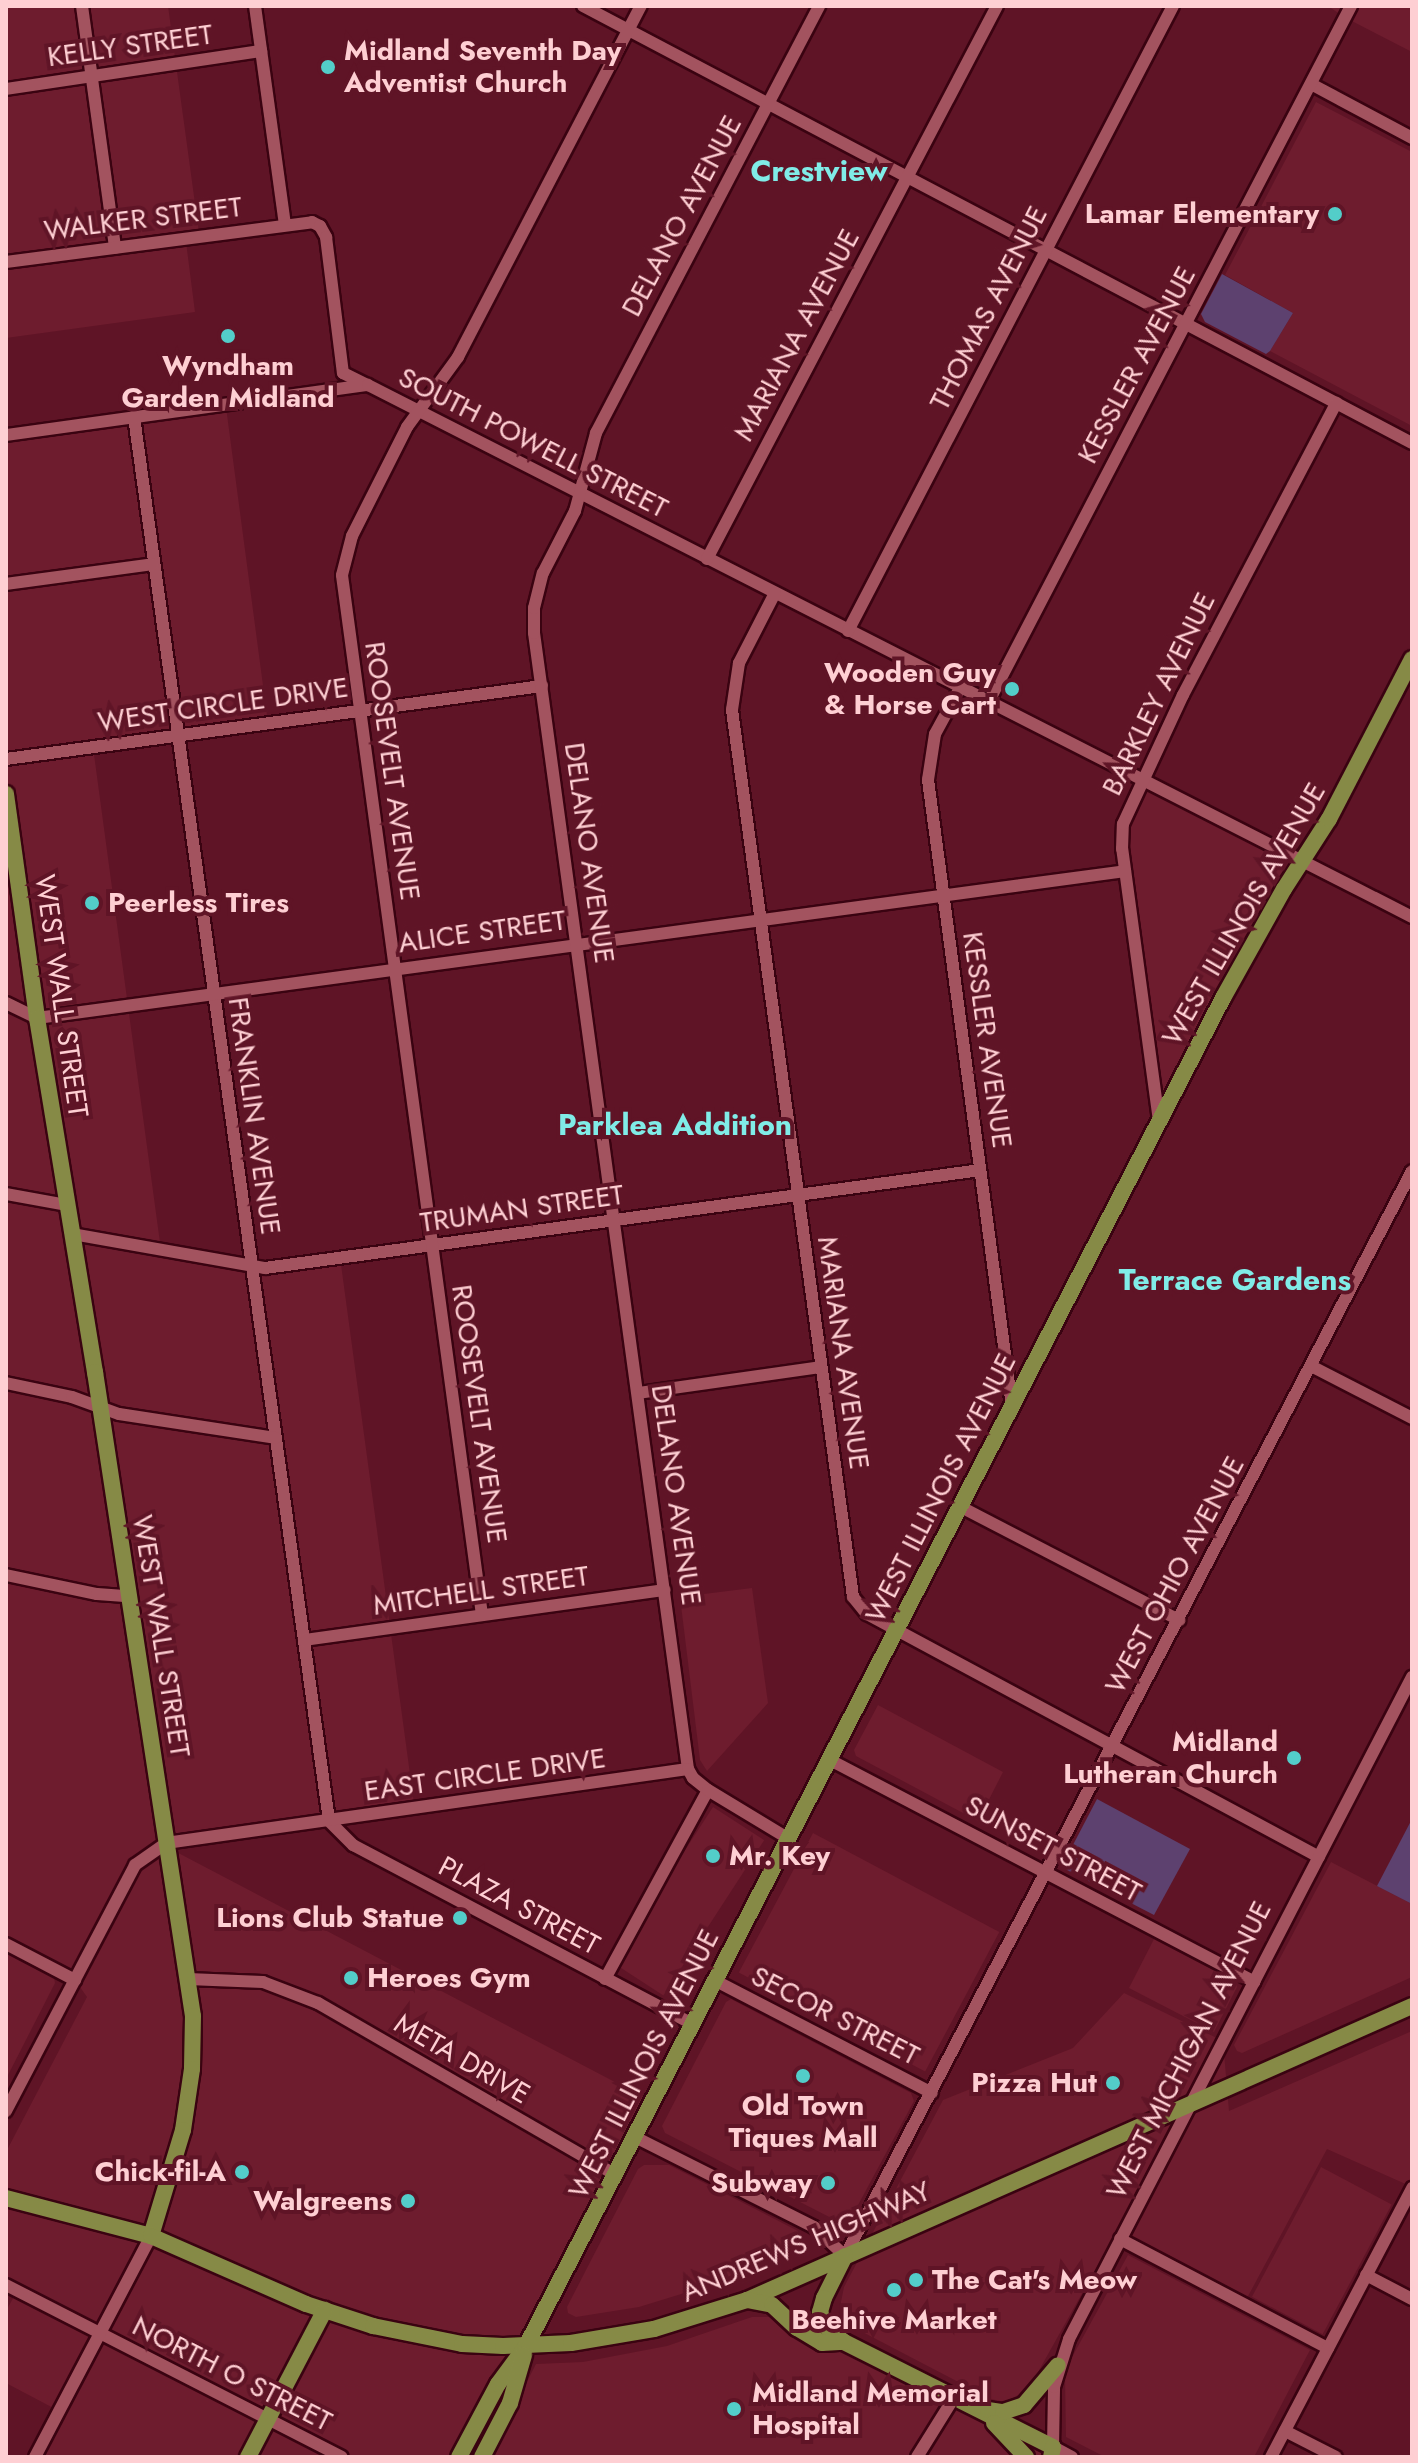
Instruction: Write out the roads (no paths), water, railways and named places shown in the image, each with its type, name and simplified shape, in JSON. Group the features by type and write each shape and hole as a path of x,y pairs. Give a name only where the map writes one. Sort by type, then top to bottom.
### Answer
{"main road":[{"name":"WEST ILLINOIS AVENUE","path":"459,2457 498,2384 526,2346 616,2175 1223,998 1301,861 1329,819 1412,659"},
{"name":"WEST WALL STREET","path":"6,794 37,1018 193,2016 192,2069 176,2158 151,2236"},
{"name":"ANDREWS HIGHWAY","path":"6,2198 151,2236 325,2310 373,2326 433,2339 526,2346 631,2334 747,2300 1412,2006"},
{"path":"845,2256 824,2298 820,2312 825,2326 844,2342 978,2408 1052,2452"},
{"path":"747,2300 772,2305 797,2328 822,2343 844,2342"},
{"path":"248,2457 325,2310"},
{"name":"WEST ILLINOIS AVENUE","path":"482,2457 510,2403 526,2346"},
{"path":"978,2408 1003,2412 1016,2410 1032,2398 1058,2365"},
{"path":"978,2408 1026,2457"}],"street":[{"path":"82,6 115,248"},
{"path":"255,6 285,224"},
{"path":"583,6 1412,443"},
{"name":"ROOSEVELT AVENUE","path":"482,1615 342,580 345,556 407,427 458,357 641,6"},
{"name":"DELANO AVENUE","path":"688,1769 534,633 536,595 543,573 575,511 596,433 819,6"},
{"name":"MARIANA AVENUE","path":"707,559 997,6"},
{"name":"THOMAS AVENUE","path":"848,631 1173,6"},
{"name":"KESSLER AVENUE","path":"988,703 1351,6"},
{"name":"KELLY STREET","path":"6,89 261,51"},
{"path":"1311,84 1412,138"},
{"name":"WALKER STREET","path":"6,262 312,222 324,232 343,373 368,385"},
{"name":"SOUTH POWELL STREET","path":"6,435 368,385 1412,917"},
{"name":"BARKLEY AVENUE","path":"1159,1121 1122,830 1183,695 1336,403"},
{"name":"FRANKLIN AVENUE","path":"134,417 329,1821"},
{"path":"6,584 153,564"},
{"name":"MARIANA AVENUE","path":"775,593 739,663 731,700 851,1591 862,1611 1319,1857"},
{"name":"WEST CIRCLE DRIVE","path":"6,759 542,686"},
{"name":"KESSLER AVENUE","path":"960,688 935,734 927,772 1012,1406"},
{"name":"ALICE STREET","path":"37,1018 759,918 1125,871"},
{"path":"6,1003 37,1018"},
{"name":"TRUMAN STREET","path":"72,1234 265,1268 980,1170"},
{"name":"WEST OHIO AVENUE","path":"845,2256 1412,1171"},
{"path":"6,1194 67,1205"},
{"path":"1311,1366 1412,1418"},
{"path":"638,1393 821,1367"},
{"path":"6,1383 72,1397 119,1414 275,1438"},
{"path":"961,1507 1179,1620"},
{"path":"6,1575 97,1594 128,1596"},
{"name":"MITCHELL STREET","path":"304,1640 665,1590"},
{"name":"WEST MICHIGAN AVENUE","path":"1052,2452 1054,2387 1058,2365 1120,2239 1412,1677"},
{"name":"SUNSET STREET","path":"830,1760 1254,1982"},
{"path":"688,1769 693,1778 708,1790 789,1839"},
{"name":"EAST CIRCLE DRIVE","path":"166,1843 688,1769"},
{"path":"605,1979 708,1790"},
{"name":"PLAZA STREET","path":"329,1821 353,1845 693,2024"},
{"path":"6,2111 135,1865 166,1843"},
{"path":"6,1944 75,1980"},
{"name":"META DRIVE","path":"188,1979 263,1982 318,2003 616,2175"},
{"name":"SECOR STREET","path":"716,1981 932,2093"},
{"path":"635,2137 814,2227 845,2256"},
{"path":"1271,2457 1412,2188"},
{"name":"WEST WALL STREET","path":"35,2457 151,2236"},
{"path":"1120,2239 1328,2348"},
{"path":"1366,2275 1412,2299"},
{"name":"NORTH O STREET","path":"6,2285 342,2457"},
{"path":"917,2457 955,2396"},
{"path":"1285,2431 1336,2457"},
{"path":"1052,2452 1072,2457"}],"place":[{"name":"Midland Seventh Day Adventist Church","path":"328,67"},
{"name":"Lamar Elementary","path":"1335,214"},
{"name":"Wyndham Garden Midland","path":"228,336"},
{"name":"Wooden Guy & Horse Cart","path":"1012,689"},
{"name":"Peerless Tires","path":"92,903"},
{"name":"Midland Lutheran Church","path":"1294,1758"},
{"name":"Mr. Key","path":"713,1856"},
{"name":"Lions Club Statue","path":"460,1918"},
{"name":"Heroes Gym","path":"351,1978"},
{"name":"Old Town Tiques Mall","path":"803,2076"},
{"name":"Pizza Hut","path":"1113,2083"},
{"name":"Chick-fil-A","path":"242,2172"},
{"name":"Subway","path":"828,2183"},
{"name":"Walgreens","path":"408,2201"},
{"name":"The Cat's Meow","path":"916,2280"},
{"name":"Beehive Market","path":"894,2290"},
{"name":"Midland Memorial Hospital","path":"734,2409"}],"district":[{"name":"Crestview","path":"819,171"},
{"name":"Parklea Addition","path":"675,1125"},
{"name":"Terrace Gardens","path":"1235,1280"}]}
